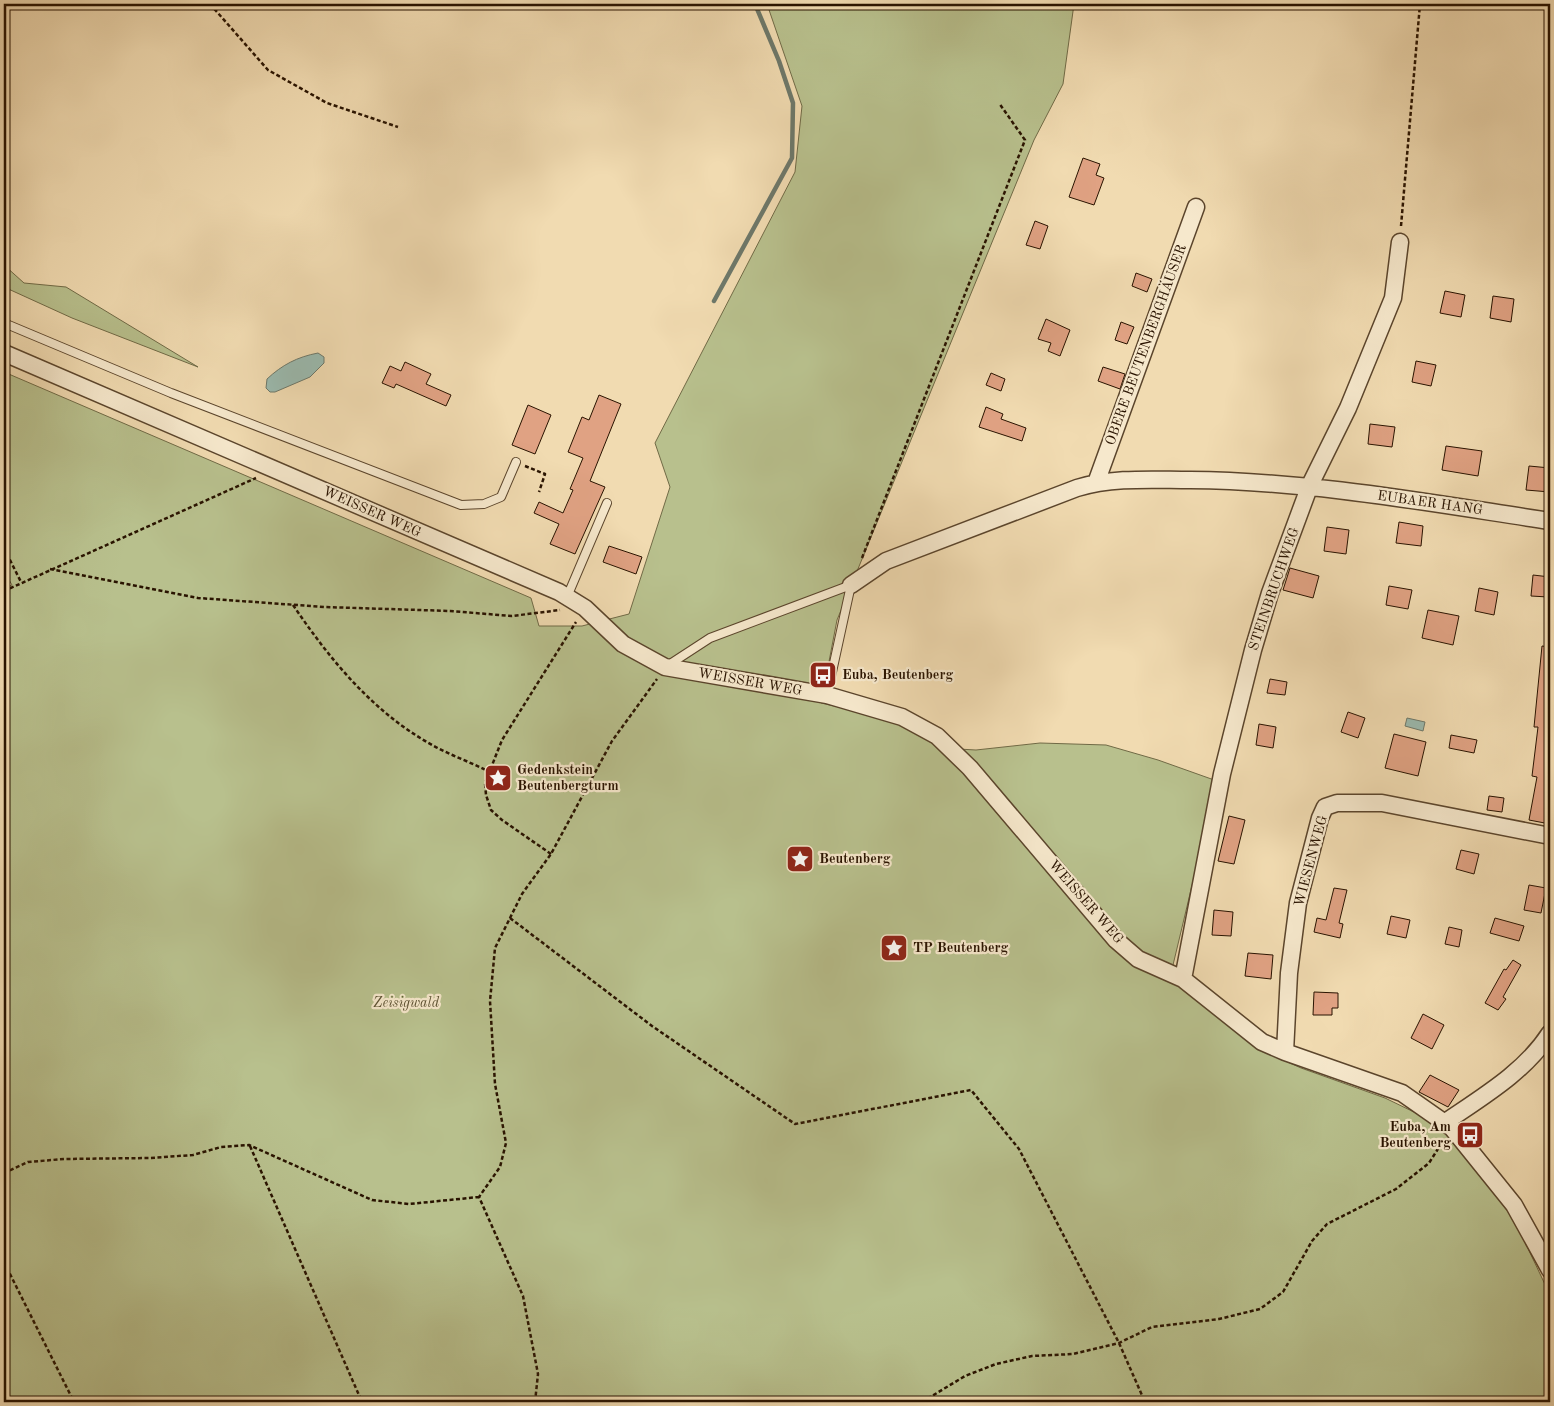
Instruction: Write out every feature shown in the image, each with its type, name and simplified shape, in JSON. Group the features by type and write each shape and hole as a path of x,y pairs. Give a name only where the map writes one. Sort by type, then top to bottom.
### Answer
{"street":[{"name":"OBERE BEUTENBERGHÄUSER","path":"1096,482 1196,207"},
{"name":"STEINBRUCHWEG","path":"1183,979 1222,774 1250,660 1270,593 1310,485 1348,408 1393,298 1400,242"},
{"name":"WEISSER WEG","path":"4,353 567,597 585,608 622,644 665,667 827,695 902,717 937,736 976,775 1116,940 1138,959 1183,979 1262,1042 1285,1052 1402,1093 1448,1125 1514,1205 1550,1270"},
{"path":"851,585 886,561 1096,482 1129,479 1246,480 1310,485"},
{"name":"EUBAER HANG","path":"1310,485 1550,520"},
{"name":"WIESENWEG","path":"1285,1052 1289,973 1298,903 1320,818 1325,807 1337,803 1382,803 1550,836"},
{"path":"1448,1125 1508,1078 1542,1046 1550,1034"}],"lane":[{"path":"4,323 172,393 461,505 484,504 501,497 516,462"},
{"path":"567,597 607,503"},
{"path":"665,667 710,638 851,585"},
{"path":"827,695 851,585"}],"path":[{"path":"210,4 268,70 327,103 398,128"},
{"path":"1400,242 1420,4"},
{"path":"851,585 1025,140 999,103"},
{"path":"4,590 274,469"},
{"path":"534,469 545,474 539,492"},
{"path":"4,548 21,582"},
{"path":"50,569 198,598 293,605 450,611 512,616 585,608"},
{"path":"293,605 317,640 358,690 388,717 433,746 488,771"},
{"path":"551,854 502,820 492,810 486,795 485,782 502,740 585,608"},
{"path":"4,1173 28,1162 193,1155 221,1147 249,1145 372,1200 409,1204 479,1197 500,1167 506,1143 495,1084 490,1001 495,948 522,894 551,854 612,742 665,667"},
{"path":"510,918 652,1026 795,1124 972,1090 1019,1149 1119,1343 1145,1402"},
{"path":"922,1402 965,1376 996,1364 1032,1356 1073,1354 1119,1343 1152,1327 1219,1319 1260,1309 1283,1292 1312,1241 1327,1224 1396,1189 1429,1163 1448,1125"},
{"path":"249,1145 362,1402"},
{"path":"479,1197 523,1296 538,1374 535,1402"},
{"path":"4,1262 74,1402"}],"green space":[{"name":"Zeisigwald","path":"767,4 1074,4 1063,84 1034,140 837,620 821,703 892,719 940,748 976,750 1040,743 1106,745 1158,760 1217,781 1173,965 1259,1049 1301,1068 1385,1098 1416,1113 1444,1132 1471,1162 1515,1221 1550,1295 1550,1402 4,1402 4,588 12,585 4,571 4,372 531,598 539,626 582,626 629,614 670,487 655,443 795,172 802,106"},
{"path":"4,265 24,283 66,287 198,367 72,318 4,287"}],"water":[{"path":"318,353 324,357 324,363 310,377 275,392 270,392 266,388 267,379 278,370 297,359"},
{"path":"1407,718 1425,722 1423,731 1405,726"}],"building":[{"path":"1083,158 1100,164 1096,175 1104,178 1094,205 1069,197"},
{"path":"1035,221 1048,226 1040,249 1026,245"},
{"path":"1136,273 1152,279 1147,292 1132,286"},
{"path":"1445,291 1465,295 1461,317 1440,313"},
{"path":"1493,296 1514,299 1511,322 1490,318"},
{"path":"1046,319 1070,330 1060,356 1048,351 1051,343 1038,339"},
{"path":"1121,322 1134,327 1127,344 1115,340"},
{"path":"1416,361 1436,365 1431,386 1412,382"},
{"path":"405,362 431,374 426,384 451,395 446,406 396,384 394,388 382,383 390,366 401,371"},
{"path":"1103,367 1125,374 1120,389 1098,381"},
{"path":"991,373 1005,379 1001,391 986,385"},
{"path":"599,395 621,404 590,481 605,487 575,554 550,544 559,524 534,513 539,502 563,513 573,490 570,489 583,458 568,452 582,417 589,420"},
{"path":"528,405 551,415 535,454 512,445"},
{"path":"986,407 1003,414 1001,419 1026,428 1022,441 979,427"},
{"path":"1370,424 1395,427 1392,447 1368,444"},
{"path":"1446,446 1482,451 1478,476 1442,470"},
{"path":"1529,466 1550,468 1550,492 1526,490"},
{"path":"1399,522 1423,526 1421,546 1396,543"},
{"path":"1327,527 1349,530 1346,554 1324,551"},
{"path":"609,546 642,557 636,574 603,562"},
{"path":"1290,568 1319,576 1313,598 1283,590"},
{"path":"1533,575 1550,577 1548,597 1531,596"},
{"path":"1389,586 1412,590 1408,609 1386,605"},
{"path":"1479,588 1498,592 1494,615 1475,611"},
{"path":"1428,610 1459,616 1453,645 1422,638"},
{"path":"1542,646 1550,647 1550,824 1529,820 1537,777 1532,776 1538,727 1534,727"},
{"path":"1270,679 1287,682 1285,695 1267,693"},
{"path":"1348,712 1365,718 1358,738 1341,732"},
{"path":"1259,724 1276,727 1273,748 1256,745"},
{"path":"1394,734 1426,742 1418,776 1385,768"},
{"path":"1451,735 1477,740 1474,753 1449,748"},
{"path":"1489,796 1504,798 1502,812 1487,810"},
{"path":"1229,816 1245,820 1234,864 1218,861"},
{"path":"1461,850 1479,854 1474,874 1456,869"},
{"path":"1529,885 1546,888 1541,913 1524,910"},
{"path":"1334,888 1347,890 1339,923 1343,924 1340,938 1314,932 1317,918 1326,920"},
{"path":"1214,910 1233,912 1231,936 1212,935"},
{"path":"1391,916 1410,920 1406,938 1387,934"},
{"path":"1495,918 1524,926 1519,941 1490,933"},
{"path":"1449,927 1462,930 1459,947 1445,944"},
{"path":"1248,953 1273,955 1271,979 1245,976"},
{"path":"1513,960 1521,965 1503,997 1506,999 1498,1010 1485,1003 1504,969 1506,970"},
{"path":"1314,992 1338,993 1338,1008 1332,1008 1332,1015 1313,1015"},
{"path":"1423,1014 1444,1025 1432,1049 1411,1038"},
{"path":"1430,1075 1459,1090 1448,1107 1419,1092"}],"waterway":[{"path":"714,301 792,158 793,103 779,61 755,4"}],"place":[{"name":"Euba, Beutenberg","path":"823,675"},
{"name":"Gedenkstein Beutenbergturm","path":"498,778"},
{"name":"Beutenberg","path":"800,859"},
{"name":"TP Beutenberg","path":"894,948"},
{"name":"Euba, Am Beutenberg","path":"1470,1135"}]}
